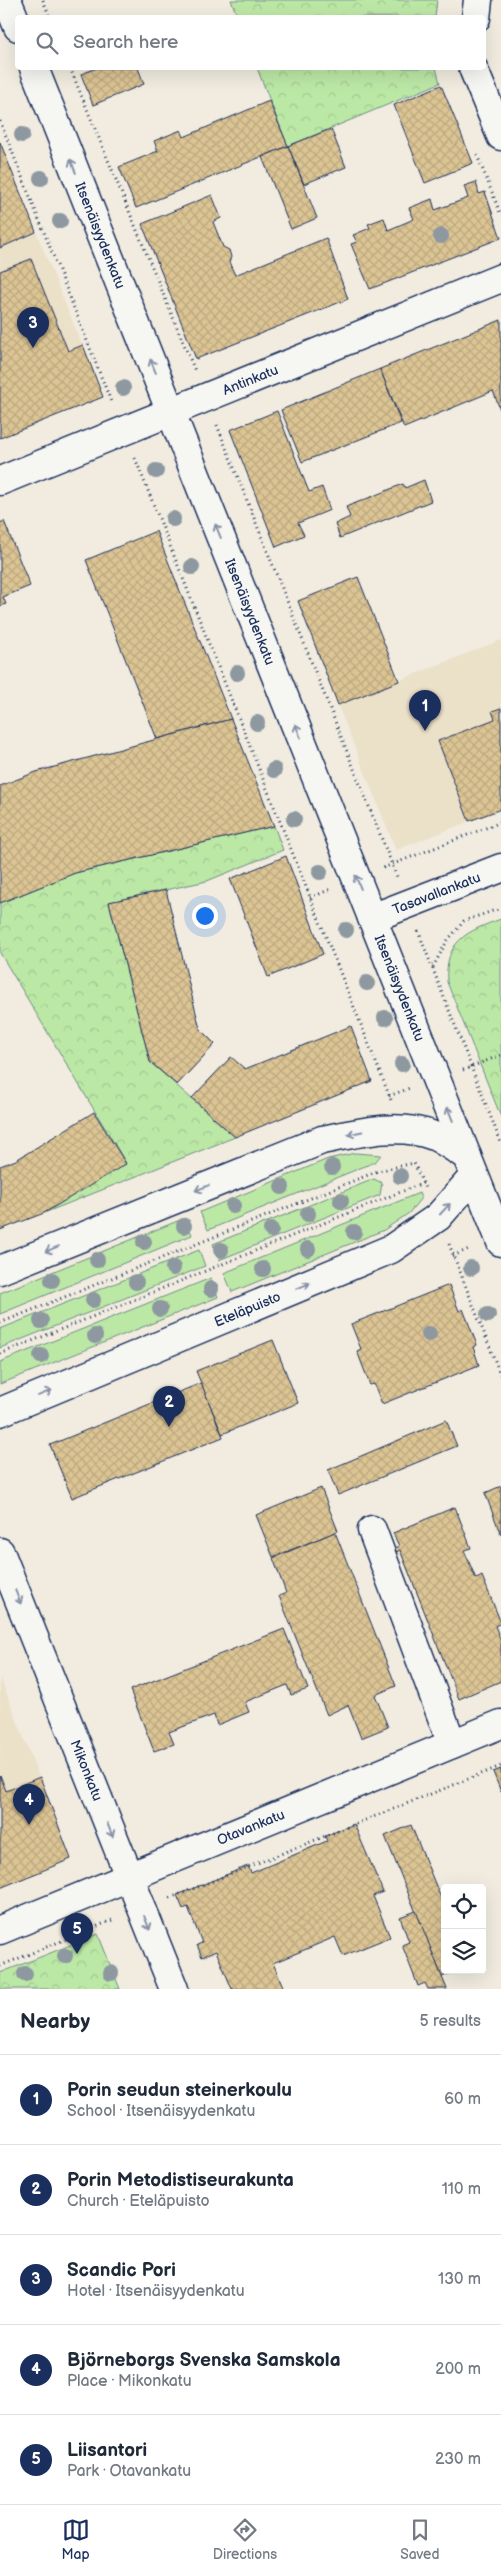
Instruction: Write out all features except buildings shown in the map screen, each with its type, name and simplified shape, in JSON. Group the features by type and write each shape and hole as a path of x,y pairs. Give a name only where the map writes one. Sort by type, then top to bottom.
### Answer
{"street":[{"path":"6,0 15,20"},
{"path":"476,15 478,0"},
{"name":"Itsenäisyydenkatu","path":"35,70 501,1242"},
{"path":"474,70 501,136"},
{"name":"Antinkatu","path":"0,481 501,278"},
{"name":"Tasavallankatu","path":"372,918 501,868"},
{"path":"0,1270 322,1140 366,1131 403,1130 433,1136 471,1166"},
{"name":"Eteläpuisto","path":"0,1412 391,1250 438,1217 471,1166"},
{"path":"372,1530 452,1744"},
{"name":"Mikonkatu","path":"0,1552 174,1989"},
{"name":"Otavankatu","path":"0,1930 501,1724"}],"path":[{"path":"42,0 49,15"},
{"path":"71,70 206,397 501,1143"},
{"path":"0,121 403,1130"},
{"path":"310,898 501,822"},
{"path":"432,968 447,941 464,921 501,908"},
{"path":"471,1068 501,1055"},
{"path":"0,1323 378,1171 414,1163 423,1183 0,1354"},
{"path":"453,1256 501,1376"},
{"path":"0,1966 501,1766"}],"shaded area":[{"path":"0,143 103,397 0,438"},
{"path":"501,640 501,809 396,850 338,705"},
{"path":"0,1677 71,1859 0,1888"}],"green space":[{"path":"231,0 437,0 435,15 237,15"},
{"path":"258,70 437,70 440,83 288,146"},
{"path":"274,826 283,850 207,881 109,902 150,1062 235,1137 44,1213 126,1163 0,953 0,903 75,873"},
{"path":"501,919 501,1117 447,982 447,968 449,957 460,940 468,933"},
{"path":"355,1153 381,1155 375,1162 208,1230 200,1212 328,1159"},
{"path":"374,1179 382,1183 380,1195 219,1260 213,1244"},
{"path":"419,1193 421,1198 409,1213 384,1230 232,1292 224,1273"},
{"path":"185,1218 192,1235 0,1314 0,1293"},
{"path":"199,1250 205,1266 0,1348 0,1329"},
{"path":"211,1278 218,1297 0,1384 0,1362"},
{"path":"98,1934 120,1989 0,1989 0,1973"}],"place":[{"name":"Scandic Pori","path":"33,348"},
{"name":"Porin seudun steinerkoulu","path":"425,731"},
{"name":"Porin Metodistiseurakunta","path":"169,1427"},
{"name":"Björneborgs Svenska Samskola","path":"29,1825"},
{"name":"Liisantori","path":"77,1954"}]}
